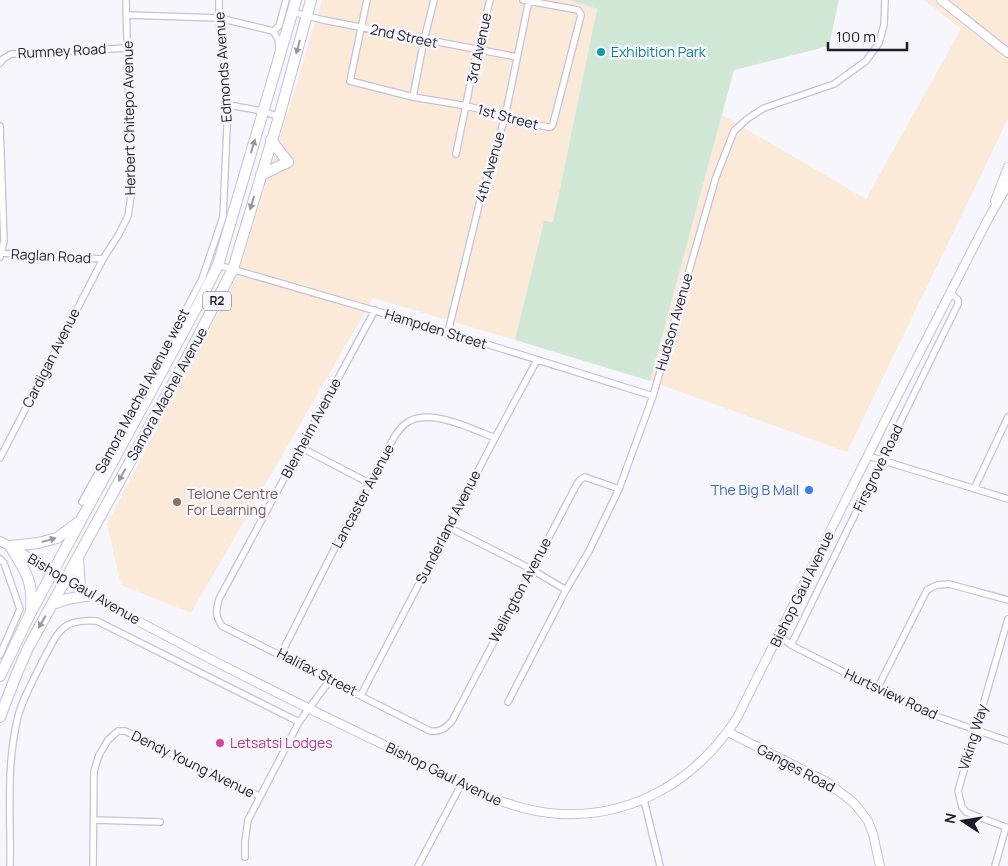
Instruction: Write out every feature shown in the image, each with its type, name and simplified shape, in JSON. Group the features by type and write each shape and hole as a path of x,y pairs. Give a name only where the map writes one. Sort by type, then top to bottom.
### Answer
{"highway":[{"name":"Samora Machel Avenue","path":"54,572 218,265 296,0"},
{"name":"Samora Machel Avenue","path":"66,579 233,269 311,0"},
{"path":"260,175 288,162 271,140"},
{"path":"31,612 32,595 29,577 10,546 38,544 57,538 83,519"},
{"path":"78,554 80,588"},
{"name":"R2","path":"0,676 31,612 54,572"},
{"name":"R2","path":"0,718 16,672 66,579"},
{"path":"53,604 67,599 91,596"}],"main road":[{"path":"941,0 1008,54"},
{"name":"Bishop Gaul Avenue","path":"987,221 1008,167"},
{"name":"Bishop Gaul Avenue","path":"0,541 66,579 91,596 186,646 309,709 504,803 545,812 570,814 614,810 644,800 677,782 698,766 728,732 741,710 950,293 1008,184"},
{"name":"Ganges Road","path":"728,732 826,782 854,803 868,821 880,866"}],"street":[{"name":"Herbert Chitepo Avenue","path":"103,259 128,216 131,196 126,0"},
{"name":"Edmonds Avenue","path":"219,0 219,18 228,105 227,134"},
{"path":"273,31 279,26 286,0"},
{"path":"361,27 367,0"},
{"path":"413,97 434,0"},
{"name":"3rd Avenue","path":"456,154 477,50 490,0"},
{"path":"523,0 530,1"},
{"name":"Hudson Avenue","path":"508,702 566,590 589,551 619,489 653,396 716,177 734,131 747,119 764,108 834,84 866,61 879,43 884,25 885,0"},
{"name":"1st Street","path":"361,27 350,81 413,97 467,106 551,127 558,106 580,12 530,1"},
{"name":"4th Avenue","path":"448,332 481,197 505,117 530,1"},
{"name":"2nd Street","path":"292,12 323,20 518,57"},
{"path":"127,16 219,18 273,31 278,39 279,57"},
{"name":"Rumney Road","path":"0,64 11,54 128,48"},
{"path":"228,105 263,111 278,117"},
{"path":"0,126 4,241 0,255"},
{"name":"Samora Machel Avenue west","path":"82,502 202,279 223,217 227,134"},
{"name":"Raglan Road","path":"0,255 103,259"},
{"name":"Cardigan Avenue","path":"0,458 103,259"},
{"name":"Hampden Street","path":"218,265 375,310 653,396"},
{"name":"Firsgrove Road","path":"791,644 958,304 958,300 950,293"},
{"name":"Blenheim Avenue","path":"219,599 375,310"},
{"name":"Sunderland Avenue","path":"361,695 537,360"},
{"name":"Lancaster Avenue","path":"281,654 369,483 399,430 408,422 424,417 433,417 495,438"},
{"path":"974,489 1008,417"},
{"path":"300,447 369,483"},
{"path":"868,456 1008,500"},
{"name":"Welington Avenue","path":"437,732 448,727 452,722 531,569 581,479 590,478 619,489"},
{"path":"448,527 531,569 566,590"},
{"path":"0,559 4,562 20,609 0,655"},
{"path":"877,689 927,590 937,585 949,584 1008,600"},
{"name":"Halifax Street","path":"219,599 216,618 222,626 281,654 430,731 437,732"},
{"name":"Viking Way","path":"1007,828 966,812 962,807 958,791 1008,618"},
{"name":"Bishop Gaul Avenue","path":"10,866 11,772 17,720 30,685 56,635 68,623 82,620 97,621 299,722"},
{"name":"Hurtsview Road","path":"779,635 791,644 877,689 930,714 1008,740"},
{"path":"245,857 246,828 260,796 299,722 330,680"},
{"name":"Dendy Young Avenue","path":"94,866 94,771 99,755 108,740 118,731 134,735 260,796"},
{"path":"418,866 462,783"},
{"path":"644,800 660,866"},
{"path":"95,820 160,822"},
{"path":"995,866 1007,828"}],"shaded area":[{"path":"322,0 569,0 597,9 553,222 544,222 515,340 373,298 191,613 121,585 107,524 238,275"},
{"path":"924,0 1008,0 1008,119 847,452 650,381 722,115 866,199 961,29"}],"green space":[{"path":"569,0 839,0 829,46 734,70 650,381 515,340 544,221 553,222 597,9"}],"place":[{"name":"Exhibition Park","path":"601,52"},
{"name":"The Big B Mall","path":"809,490"},
{"name":"Telone Centre For Learning","path":"177,502"},
{"name":"Letsatsi Lodges","path":"220,743"}]}
